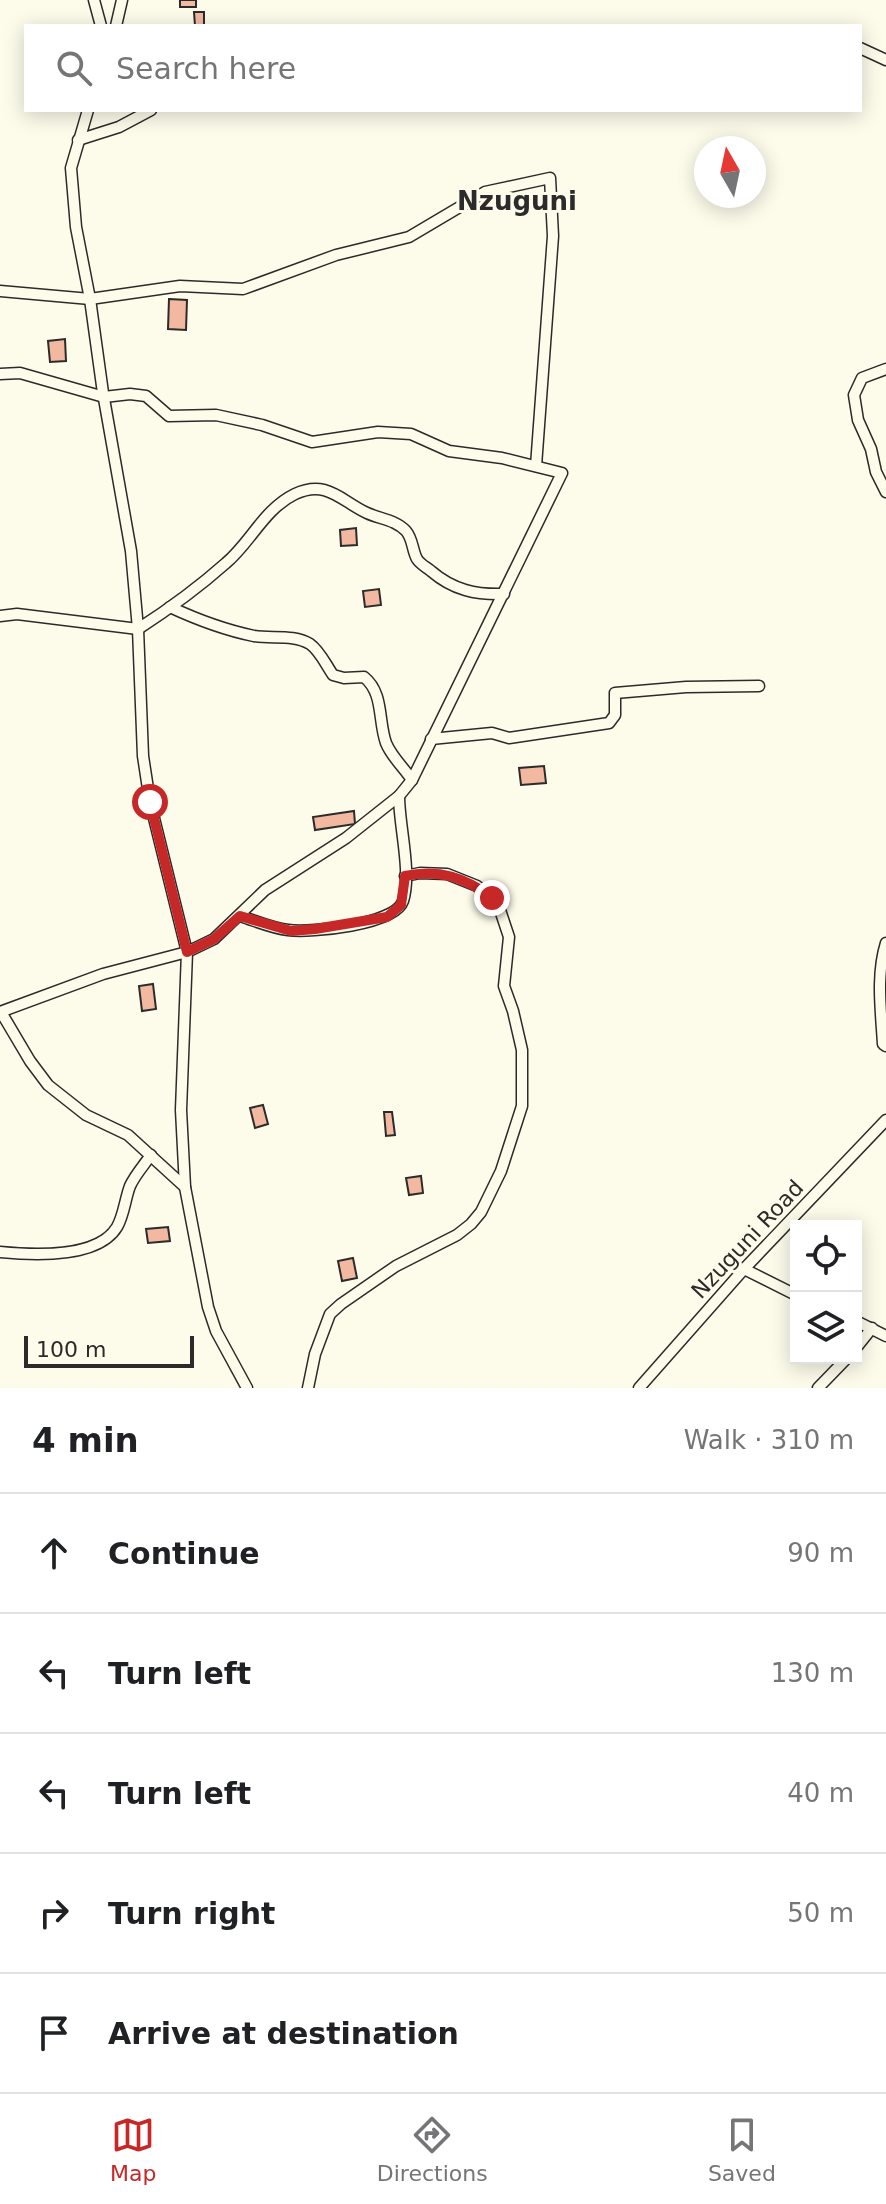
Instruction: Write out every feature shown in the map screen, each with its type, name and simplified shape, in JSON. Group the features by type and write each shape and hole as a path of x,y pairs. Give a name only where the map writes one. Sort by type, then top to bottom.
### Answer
{"street":[{"path":"94,0 100,24"},
{"path":"116,24 122,0"},
{"path":"862,49 886,60"},
{"path":"87,112 73,158 76,227 131,551 138,629 139,700 150,802 187,952 181,1110 185,1187 208,1307 216,1331 247,1388"},
{"path":"78,140 119,127 147,112"},
{"path":"0,291 90,299 180,286 233,290 254,287 336,255 409,237 485,192 550,178 553,236 536,466"},
{"path":"886,369 862,378 854,395 858,420 886,492"},
{"path":"0,374 20,373 104,397 146,396 169,416 216,415 262,425 312,442 378,432 411,434 449,451 489,455 562,473 412,780 399,796 346,838 265,890 214,939 187,952 103,974 0,1012 48,1085 86,1115 128,1135 185,1187"},
{"path":"0,616 17,614 138,629 228,562 275,508 304,490 319,489 337,493 370,514 401,526 408,533 417,559 448,584 487,595 504,594"},
{"path":"170,607 227,630 270,639 294,638 313,646 333,675 364,677 371,682 386,742 412,780"},
{"path":"431,739 492,733 509,738 609,723 615,715 615,693 686,687 759,686"},
{"path":"240,916 291,931 329,928 387,917 401,905 405,876 399,796"},
{"path":"308,1388 315,1354 330,1314 387,1272 457,1235 481,1212 501,1171 522,1106 522,1050 516,1019 504,986 509,937 500,910 492,898 477,886 447,874 405,876"},
{"path":"886,943 881,959 879,992 883,1044 886,1046"},
{"name":"Nzuguni Road","path":"639,1388 744,1269 886,1120"},
{"path":"0,1252 56,1255 110,1236 120,1220 131,1185 151,1155"},
{"path":"744,1269 790,1292"},
{"path":"862,1324 886,1335"},
{"path":"862,1340 872,1328"},
{"path":"818,1388 841,1364"}],"building":[{"path":"180,0 196,0 196,7 180,7"},
{"path":"194,12 204,12 204,24 195,24"},
{"path":"169,299 187,300 186,330 168,329"},
{"path":"65,339 66,361 50,362 48,341"},
{"path":"356,528 357,545 341,546 340,530"},
{"path":"379,589 381,605 365,607 363,591"},
{"path":"544,766 546,783 521,785 519,768"},
{"path":"354,811 355,824 315,830 313,817"},
{"path":"153,984 156,1009 142,1011 139,986"},
{"path":"263,1105 268,1124 255,1128 250,1108"},
{"path":"384,1112 392,1112 395,1135 386,1136"},
{"path":"421,1176 423,1193 409,1195 406,1178"},
{"path":"168,1227 170,1241 148,1243 146,1229"},
{"path":"353,1258 357,1278 342,1281 338,1261"}],"district":[{"name":"Nzuguni","path":"517,201"}],"route":[{"path":"150,802 187,952 214,939 240,916 291,931 329,928 387,917 401,905 405,876 420,873 447,874 477,886 492,898"}]}
